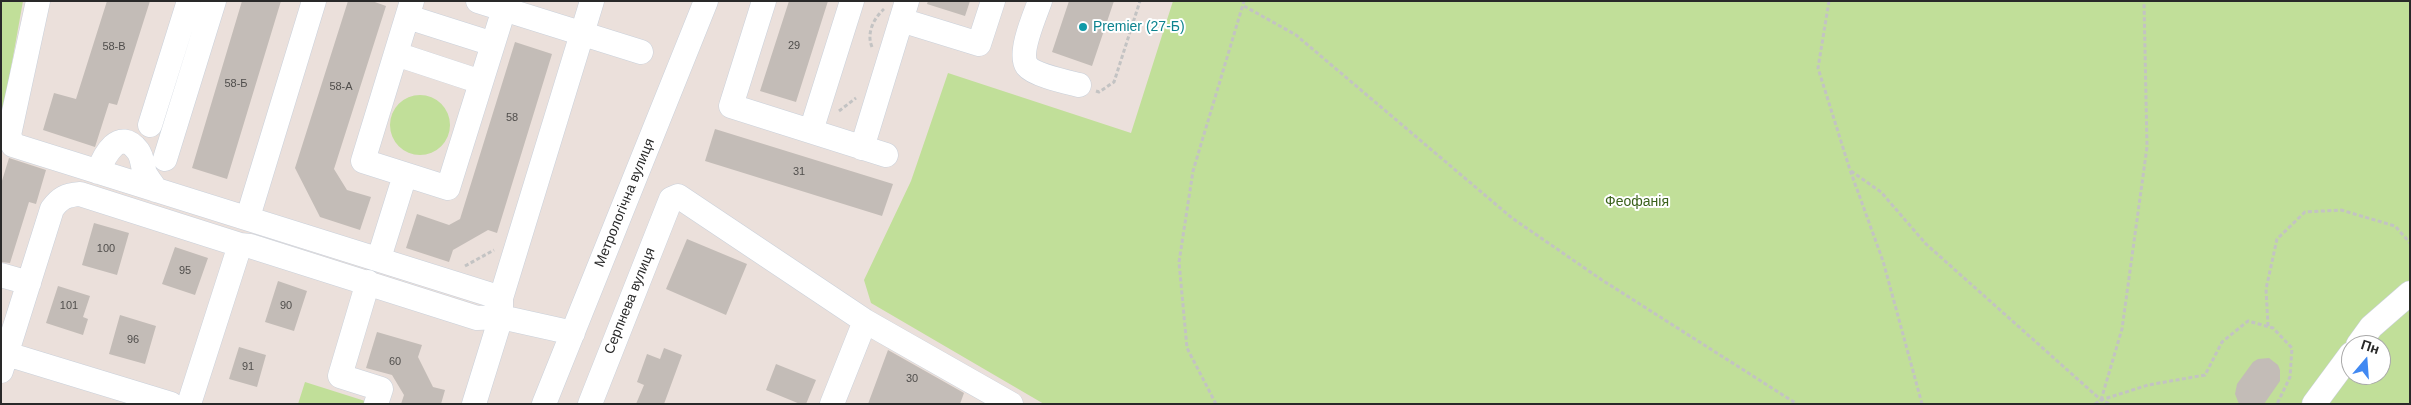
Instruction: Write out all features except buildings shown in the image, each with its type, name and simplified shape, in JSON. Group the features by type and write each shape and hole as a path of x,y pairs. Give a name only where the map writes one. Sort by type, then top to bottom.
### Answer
{"street":[{"path":"38,1 10,140 18,148 379,258 501,307 573,333"},
{"path":"150,125 189,1"},
{"path":"165,159 214,1"},
{"path":"248,217 314,1"},
{"path":"478,1 641,52"},
{"path":"474,404 581,33 592,1"},
{"name":"Метрологічна вулиця","path":"544,404 706,1"},
{"path":"764,1 731,106 886,155"},
{"path":"820,134 852,1"},
{"path":"862,148 898,9 979,44 993,1"},
{"path":"1040,1 1024,56 1028,66 1038,72 1079,85"},
{"path":"493,44 410,9 363,161 448,188 504,9"},
{"path":"396,54 482,82"},
{"path":"98,172 104,155 110,148 117,143 125,143 133,146 139,153 145,173 156,190"},
{"path":"379,258 405,175"},
{"path":"171,404 4,362 52,210 58,200 69,195 80,194 240,245 250,246 368,282 477,318 501,307"},
{"name":"Серпнева вулиця","path":"590,404 671,199 678,196 864,321"},
{"path":"188,404 240,245"},
{"path":"1,275 29,283"},
{"path":"368,282 340,376 381,389 376,404"},
{"path":"2365,335 2371,327 2410,293"},
{"path":"832,404 864,321 1011,404"},
{"path":"2314,404 2341,368"}],"path":[{"path":"1079,85 1099,92 1114,82 1140,1"},
{"path":"1216,404 1187,348 1179,262 1193,171 1244,1"},
{"path":"1829,1 1818,68 1850,170 1883,261 1922,404"},
{"path":"2102,400 2122,329 2147,147 2144,1"},
{"path":"1244,6 1296,35 1512,218 1602,280 1797,404"},
{"path":"876,55 869,40 874,18 898,9"},
{"path":"820,134 838,111 860,95"},
{"path":"1850,170 1881,192 1926,244 2102,400 2110,404"},
{"path":"2268,326 2266,289 2276,239 2305,212 2341,210 2395,226 2410,243"},
{"path":"461,268 499,247"},
{"path":"2095,404 2102,400 2148,386 2205,375 2222,342 2248,321 2273,328 2292,348 2290,377 2277,404"}],"green space":[{"path":"1,1 23,1 1,124"},
{"name":"Феофанія","path":"1173,1 2410,1 2410,404 1044,404 871,303 864,280 911,181 948,73 1131,133"},
{"path":"414,95 426,95 437,100 445,108 450,119 448,137 437,150 426,155 414,155 403,150 395,142 390,131 390,119 395,108 403,100"},
{"path":"305,382 365,401 364,404 298,404"}],"place":[{"name":"Premier (27-Б)","path":"1083,27"}]}
